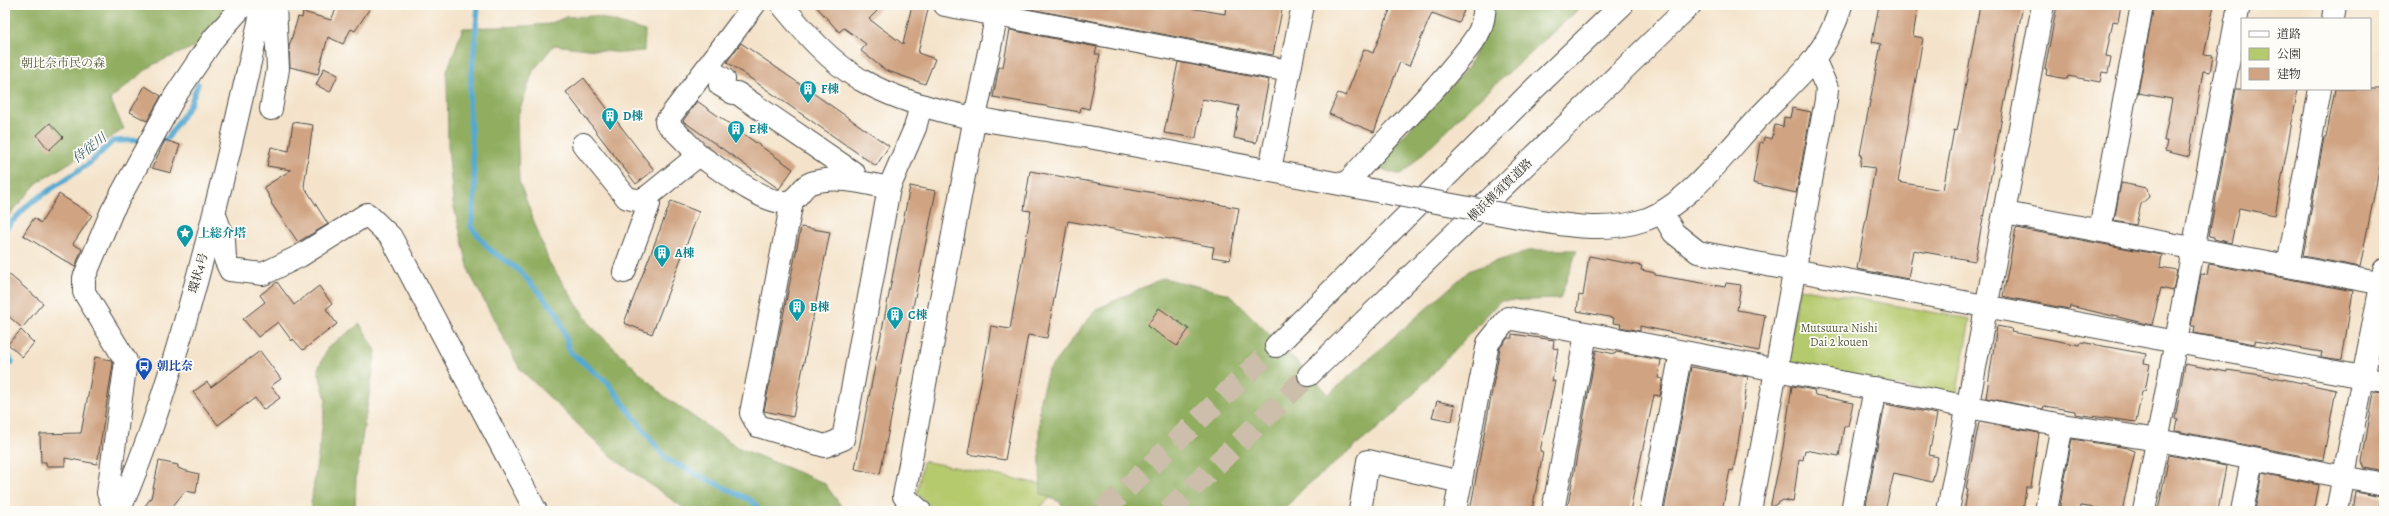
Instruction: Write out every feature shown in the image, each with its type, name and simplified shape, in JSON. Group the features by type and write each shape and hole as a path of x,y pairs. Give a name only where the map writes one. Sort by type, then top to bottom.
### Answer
{"main road":[{"path":"117,511 108,493 126,361 84,292 84,278 112,211 175,96 214,38 240,9 246,5"},
{"name":"環状4号","path":"117,511 134,478 168,380 215,214 263,5"},
{"path":"271,109 278,69 275,5"},
{"path":"754,5 666,122 698,155 767,200 784,203 792,201 810,183 850,179 889,188"},
{"path":"782,5 814,44 861,79 912,103 975,117 1270,169 1345,185 1518,217 1574,226 1606,228 1644,220 1662,212 1688,192 1814,59 1835,25 1841,5"},
{"path":"945,5 998,10 1289,71"},
{"path":"1270,169 1303,5"},
{"path":"1345,185 1369,157 1426,99 1466,52 1478,33 1484,15 1484,5"},
{"path":"1276,346 1536,88 1622,5"},
{"name":"横浜横須賀道路","path":"1309,375 1690,5"},
{"path":"1948,511 2043,5"},
{"path":"2100,230 2142,5"},
{"path":"2144,511 2239,5"},
{"path":"2333,18 2335,5"},
{"path":"908,506 975,117 998,10"},
{"path":"1750,511 1826,100 1827,88 1814,59"},
{"path":"708,68 724,79 720,85 737,94 854,173 850,179"},
{"path":"2288,266 2320,90"},
{"path":"792,201 751,413 758,426 825,446 843,440 889,188 915,128 921,104"},
{"path":"582,144 626,198 642,201 698,155"},
{"path":"624,272 649,204 644,198"},
{"path":"1662,212 1674,233 1698,252 2374,379"},
{"path":"2005,213 2288,266 2383,279 2374,379 2343,477 2337,511"},
{"path":"215,214 224,240 224,259 230,270 263,274 300,256 367,214 391,237 536,511"},
{"path":"1455,511 1488,342 1508,318 2062,425 2158,440 2252,460 2384,485"},
{"path":"1553,511 1586,334"},
{"path":"1651,511 1681,352"},
{"path":"1852,511 1875,388"},
{"path":"2046,511 2062,425"},
{"path":"2242,511 2252,460"},
{"path":"1360,511 1368,461 1461,482"}],"green space":[{"name":"朝比奈市民の森","path":"5,5 243,5 196,46 152,65 110,99 124,129 37,183 5,220"},
{"path":"1495,5 1583,5 1464,113 1401,175 1374,167 1469,66"},
{"path":"595,16 645,31 644,51 622,53 554,45 533,71 517,118 519,181 549,262 591,326 665,397 737,447 824,483 845,511 688,511 613,458 520,369 470,274 453,203 448,146 447,71 463,28 549,24 566,17"},
{"path":"1531,250 1577,250 1560,299 1500,301 1394,415 1304,488 1282,511 1067,511 1060,502 1041,494 1039,442 1040,399 1048,371 1095,310 1163,278 1229,294 1329,394 1470,270"},
{"name":"Mutsuura Nishi Dai 2 kouen","path":"1799,288 1970,319 1956,396 1785,366"},
{"path":"360,324 376,351 356,477 355,511 310,511 326,400 318,369 328,347"},
{"path":"923,461 1061,488 1036,511 936,511 917,494"}],"building":[{"path":"338,5 372,5 355,31 351,29 343,44 328,37 318,74 290,67 289,47 298,17 302,18 303,12 331,20"},
{"path":"815,5 883,5 869,19 903,44 912,5 928,9 918,53 935,59 925,84 885,70 861,51 866,44 844,28 839,32"},
{"path":"1172,5 1225,14 1226,5 1283,5 1273,55 1014,6"},
{"path":"1392,5 1466,5 1459,23 1432,13 1409,66 1400,62 1374,132 1329,114 1338,93 1346,96 1364,49 1373,53"},
{"path":"1879,5 1918,5 1913,36 1923,38 1898,182 1943,190 1954,130 1957,131 1980,5 2023,5 1975,261 1913,250 1908,279 1857,269 1875,168 1860,166 1862,154 1860,154 1881,44 1872,42"},
{"path":"2057,5 2121,5 2118,22 2113,21 2106,56 2111,57 2108,73 2102,72 2100,82 2068,76 2067,79 2046,75 2047,69 2045,69"},
{"path":"2154,5 2214,5 2204,55 2213,56 2210,72 2203,71 2189,157 2165,151 2167,141 2164,141 2172,99 2138,93"},
{"path":"1010,30 1097,47 1095,54 1100,54 1089,109 1081,107 1080,112 993,97 999,67 1003,67"},
{"name":"F棟","path":"741,43 889,146 876,166 727,62"},
{"path":"1178,62 1269,80 1256,143 1234,138 1239,106 1202,99 1196,138 1164,133"},
{"path":"324,68 338,75 330,92 316,85"},
{"name":"D棟","path":"584,78 654,170 636,184 566,92"},
{"path":"145,86 161,96 147,121 130,112"},
{"path":"2236,89 2298,90 2275,215 2239,208 2231,243 2214,239 2214,237 2209,236"},
{"path":"2384,89 2384,145 2360,267 2303,256 2324,138 2326,138 2335,90"},
{"name":"E棟","path":"697,101 793,169 779,189 683,121"},
{"path":"1792,108 1811,112 1796,193 1753,183 1760,142 1763,143 1764,137 1772,139 1775,125 1783,127 1784,117 1790,118"},
{"path":"293,122 313,125 304,186 328,224 298,242 271,203 272,202 264,187 291,170 267,166 271,147 289,151"},
{"path":"50,123 63,137 49,150 37,135"},
{"path":"165,140 180,145 171,173 152,168"},
{"path":"1030,171 1239,208 1230,260 1212,257 1214,247 1068,221 1047,338 1028,335 1005,460 968,454 991,326 1010,329 1031,211 1024,210"},
{"path":"2121,183 2147,188 2149,197 2141,204 2136,225 2114,221"},
{"name":"C棟","path":"910,186 936,191 880,474 855,469"},
{"path":"59,194 92,215 73,244 82,249 75,267 23,235 34,218 41,223"},
{"name":"A棟","path":"671,201 699,212 652,334 624,323"},
{"name":"B棟","path":"801,227 830,232 793,417 764,411"},
{"path":"2016,228 2162,255 2160,267 2177,270 2173,291 2161,288 2152,325 2070,306 2069,309 2003,296"},
{"path":"1589,256 1642,266 1641,270 1655,273 1655,275 1725,287 1726,283 1741,285 1737,310 1765,315 1759,351 1640,326 1640,331 1620,327 1621,324 1613,323 1614,318 1577,311 1579,295 1583,296"},
{"path":"2209,264 2353,291 2342,360 2321,357 2322,352 2255,341 2255,344 2194,333 2195,326 2191,326 2201,274 2207,275"},
{"path":"5,271 43,303 22,328 5,313"},
{"path":"277,282 294,305 319,286 332,304 326,309 337,324 303,350 293,339 292,341 278,322 258,337 243,319 265,302 260,295"},
{"path":"1159,308 1189,329 1177,346 1147,326"},
{"path":"1997,326 2012,329 2011,332 2080,345 2081,342 2146,354 2144,363 2150,364 2145,391 2142,391 2136,422 2075,414 2075,411 2044,406 2043,409 1986,398"},
{"path":"21,330 34,343 22,357 8,344"},
{"path":"1512,334 1554,340 1553,348 1558,349 1552,381 1555,381 1540,451 1543,452 1532,511 1470,511 1500,348 1508,338 1512,338"},
{"path":"1596,350 1661,360 1658,378 1663,379 1660,396 1654,395 1630,511 1567,511"},
{"path":"260,351 281,379 271,386 280,398 263,410 255,398 218,425 193,392 207,382 211,387"},
{"path":"95,357 111,360 113,364 97,464 65,458 65,466 46,466 46,462 41,462 40,434 81,433"},
{"path":"2185,364 2227,372 2227,370 2268,376 2336,390 2323,460 2176,431 2178,420 2175,419"},
{"path":"1691,367 1748,377 1733,471 1730,470 1722,511 1664,511"},
{"path":"1792,386 1814,390 1815,395 1853,403 1848,426 1844,426 1839,456 1805,450 1803,460 1799,459 1793,502 1783,500 1770,508 1783,447"},
{"path":"2374,392 2384,393 2384,472 2365,468 2362,462"},
{"path":"1437,401 1455,405 1452,421 1432,417"},
{"path":"1885,404 1937,414 1929,455 1938,457 1932,482 1894,473 1885,511 1865,511"},
{"path":"1979,422 2039,433 2031,487 2026,487 2023,511 1964,511 1968,490 1966,489"},
{"path":"2072,439 2127,448 2135,451 2122,511 2080,506 2079,511 2059,511"},
{"path":"2169,455 2226,466 2218,511 2158,511"},
{"path":"159,461 178,465 178,468 199,474 196,493 185,491 169,511 141,511 151,498"},
{"path":"2262,473 2319,485 2314,511 2255,511"},
{"path":"2356,492 2381,497 2378,511 2353,511"}],"waterway":[{"path":"475,5 478,7 469,102 475,192 471,227 490,250 519,270 558,314 570,352 608,383 666,459 752,501 760,511"},
{"name":"侍従川","path":"157,140 167,139 190,105 198,84"},
{"name":"侍従川","path":"5,229 29,204 91,162 113,141 145,140"},
{"name":"侍従川","path":"5,350 12,362 5,367"}],"tunnel":[{"path":"1103,511 1276,346"},
{"path":"1168,511 1309,375"}],"place":[{"name":"F棟","path":"808,104"},
{"name":"D棟","path":"610,131"},
{"name":"E棟","path":"736,144"},
{"name":"上総介塔","path":"185,248"},
{"name":"A棟","path":"662,268"},
{"name":"B棟","path":"797,322"},
{"name":"C棟","path":"895,330"},
{"name":"朝比奈","path":"144,381"}]}
